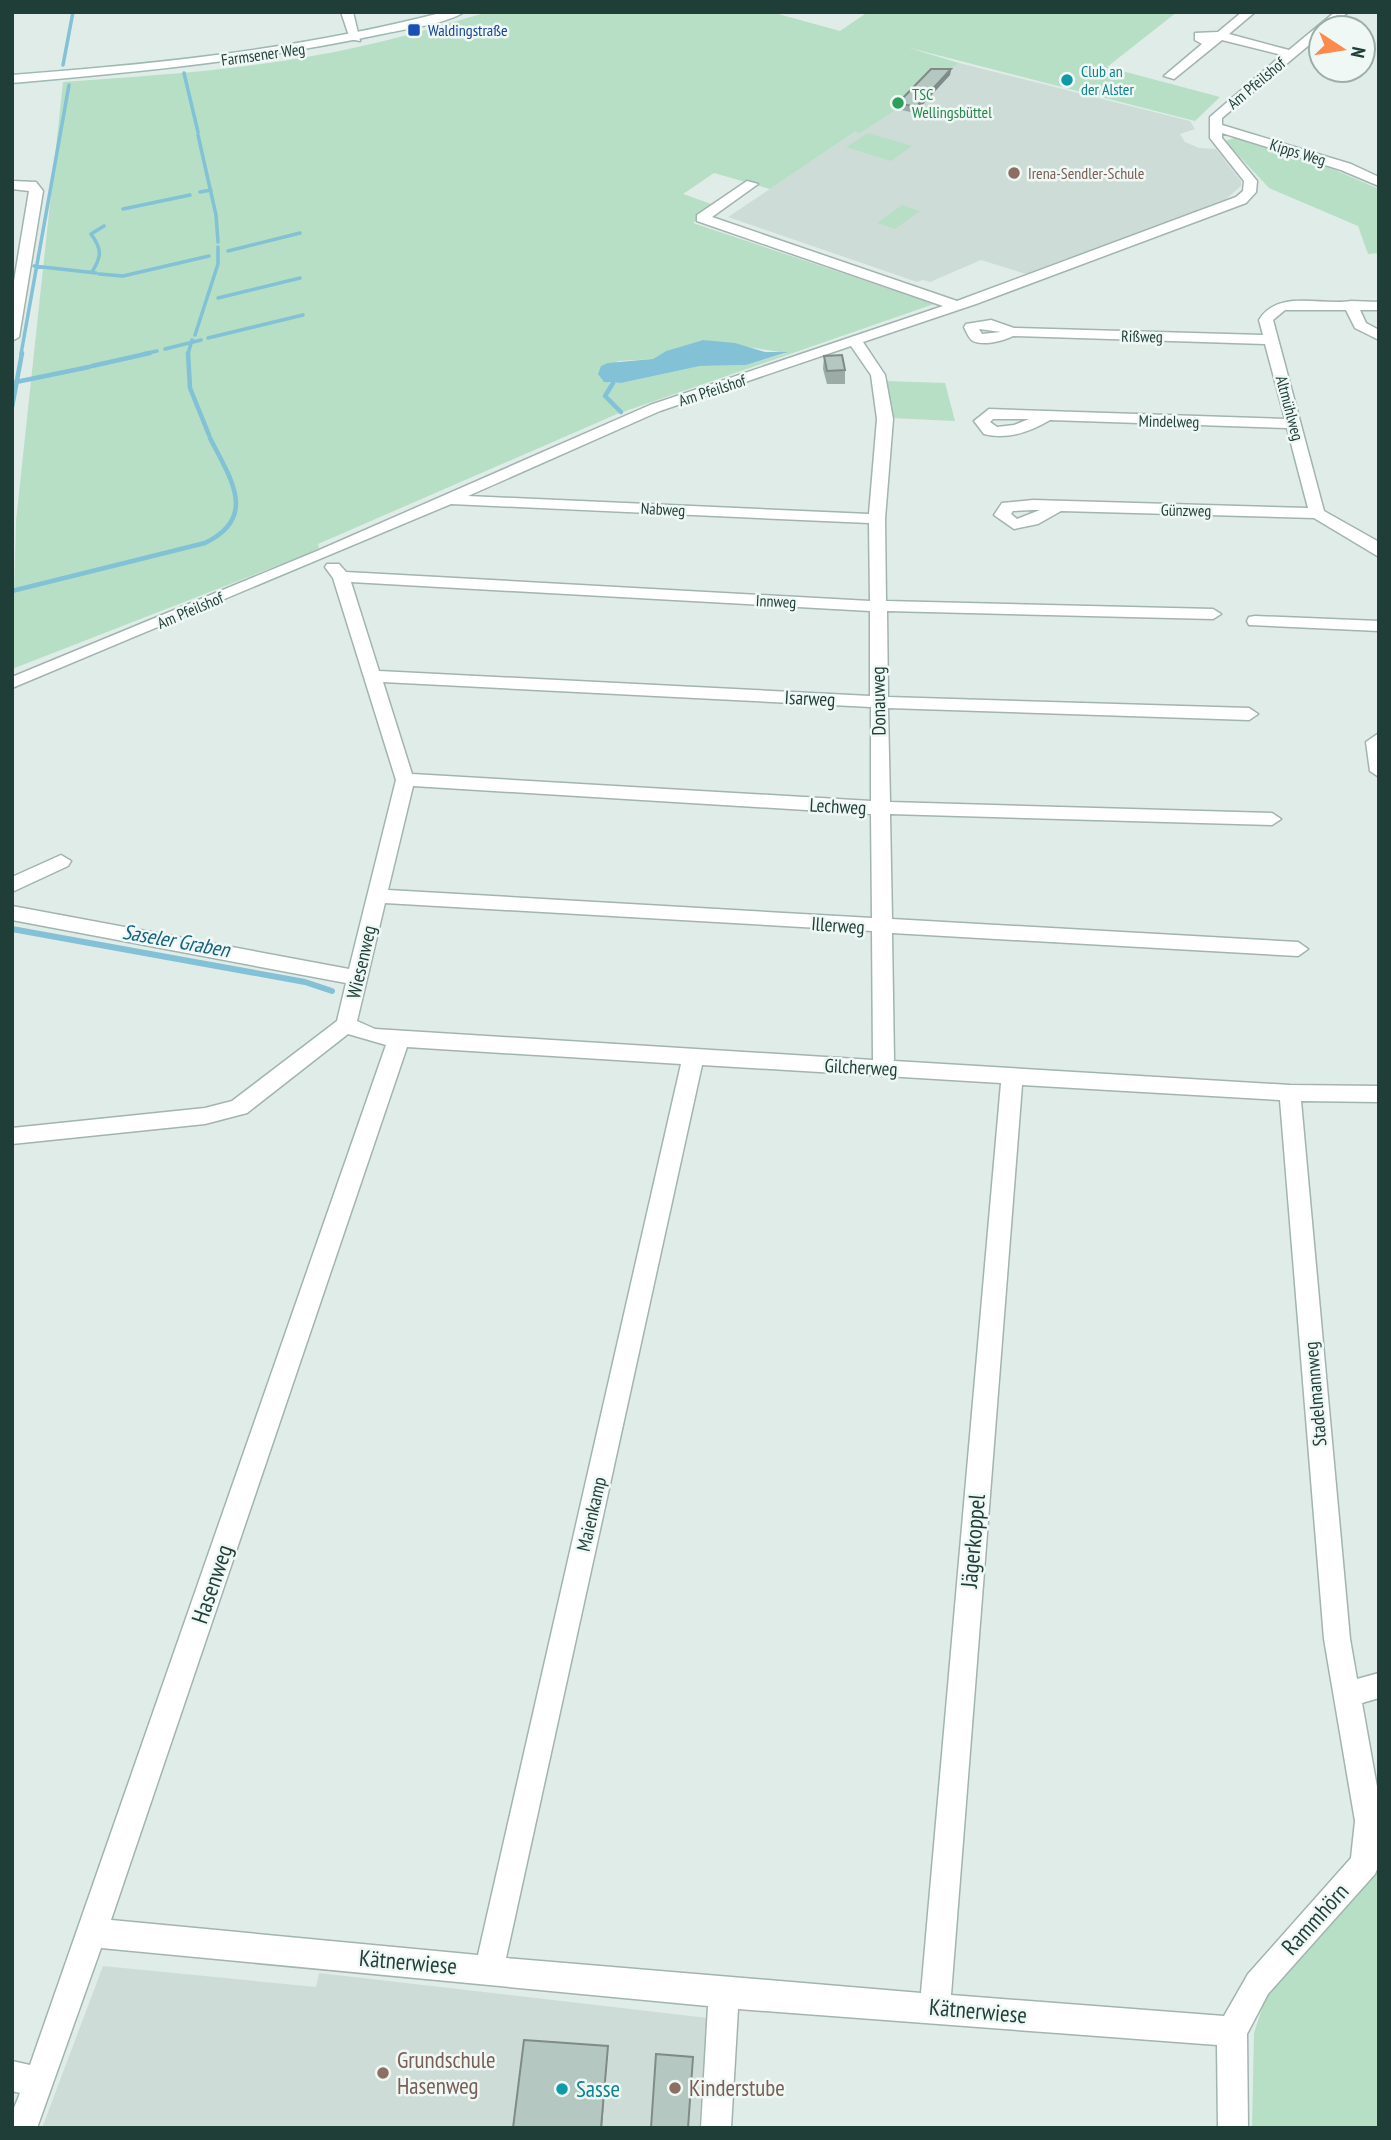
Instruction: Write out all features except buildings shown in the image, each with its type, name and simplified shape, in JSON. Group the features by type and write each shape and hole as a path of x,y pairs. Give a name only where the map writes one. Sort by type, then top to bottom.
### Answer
{"street":[{"path":"348,12 350,27 356,39"},
{"name":"Farmsener Weg","path":"12,79 229,60 356,39 458,12"},
{"path":"1170,76 1250,12"},
{"name":"Am Pfeilshof","path":"1216,39 1291,54"},
{"name":"Am Pfeilshof","path":"12,683 450,500 655,408 957,306 1241,200 1249,192 1251,181 1216,138 1216,117 1307,40"},
{"name":"Kipps Weg","path":"1217,127 1346,167 1379,182"},
{"path":"752,184 702,218 957,306"},
{"path":"12,185 32,185 36,191 12,337"},
{"name":"Altmühlweg","path":"1317,513 1266,320 1271,312 1282,306 1379,306"},
{"path":"1351,306 1360,326 1379,336"},
{"name":"Rißweg","path":"1011,332 1272,340"},
{"name":"Donauweg","path":"855,342 878,375 885,419 877,519 884,1068"},
{"name":"Mindelweg","path":"1044,418 1294,424"},
{"name":"Nabweg","path":"450,500 877,519"},
{"name":"Günzweg","path":"1055,508 1317,513"},
{"path":"1317,513 1373,545 1379,552"},
{"path":"323,554 341,577 405,780"},
{"name":"Innweg","path":"341,577 877,606 1213,614"},
{"path":"1255,621 1379,626"},
{"name":"Isarweg","path":"371,676 878,702 1249,714"},
{"path":"1379,738 1375,742 1379,771"},
{"name":"Lechweg","path":"405,780 880,808 1272,819"},
{"name":"Wiesenweg","path":"12,1136 205,1116 239,1107 346,1025 405,780"},
{"path":"12,885 61,861"},
{"name":"Illerweg","path":"377,896 882,928 1298,949"},
{"path":"12,913 356,978"},
{"name":"Gilcherweg","path":"346,1025 372,1035 399,1039 1290,1093 1379,1094"},
{"name":"Hasenweg","path":"22,2128 26,2079 92,1933 399,1039"},
{"name":"Maienkamp","path":"489,1969 693,1058"},
{"name":"Jägerkoppel","path":"935,2007 1012,1076"},
{"name":"Stadelmannweg","path":"1290,1093 1337,1639 1347,1695"},
{"path":"1347,1695 1379,1685"},
{"name":"Rammhörn","path":"1231,2031 1258,1984 1365,1864 1369,1821 1347,1695"},
{"name":"Kätnerwiese","path":"92,1933 724,1993 1231,2031"},
{"path":"716,2128 724,1993"},
{"path":"1231,2031 1233,2128"}],"shaded area":[{"name":"Irena-Sendler-Schule","path":"959,63 1190,121 1195,129 1180,134 1185,142 1199,148 1216,149 1241,181 1241,186 1226,199 1026,274 981,260 930,282 917,282 728,217"},
{"name":"Grundschule Hasenweg","path":"103,1966 316,1987 319,1973 708,2018 699,2128 42,2128"}],"green space":[{"path":"488,12 771,12 840,31 868,12 1177,12 1107,67 1220,97 1195,121 906,47 959,63 936,79 915,113 897,109 860,133 855,132 770,189 714,173 683,194 717,206 693,223 934,304 617,414 318,544 319,548 305,555 12,669 16,521 63,82 281,61 401,37","holes":["703,340 787,353 746,365 700,366 621,383 610,383 601,379 618,361 653,359 666,351"]},
{"path":"868,133 912,146 891,161 846,147"},
{"path":"1237,137 1335,170 1379,189 1379,253 1368,254 1358,226 1269,188 1225,141"},
{"path":"902,205 920,211 895,229 877,223"},
{"path":"886,381 945,383 955,421 891,418"},
{"path":"1379,1851 1379,2128 1252,2128 1254,2033 1268,1990"}],"water":[{"path":"703,340 735,343 765,352 788,352 746,365 700,366 621,383 604,382 598,374 601,366 608,363 653,359 666,351"}],"waterway":[{"path":"63,65 73,12"},
{"path":"184,73 198,132"},
{"path":"37,266 69,85"},
{"path":"198,135 210,190"},
{"path":"200,192 210,190"},
{"path":"210,190 218,242"},
{"path":"123,209 190,195"},
{"path":"92,272 99,253 91,234 104,226"},
{"path":"228,251 300,233"},
{"path":"195,335 218,264 218,247"},
{"path":"99,274 123,276 209,256"},
{"path":"21,354 37,266"},
{"path":"37,266 96,273"},
{"path":"218,298 300,278"},
{"path":"208,338 303,315"},
{"path":"191,342 201,340"},
{"path":"165,349 191,342"},
{"path":"188,354 191,342"},
{"path":"143,354 157,351"},
{"path":"17,382 22,353"},
{"path":"92,366 150,353"},
{"path":"188,354 190,388 209,435"},
{"path":"17,382 89,367"},
{"path":"12,407 17,382"},
{"path":"613,383 605,396 621,412"},
{"path":"12,591 205,543 222,533 236,509 235,496 210,438"},
{"name":"Saseler Graben","path":"12,929 305,982 332,991"}],"place":[{"name":"Waldingstraße","path":"414,30"},
{"name":"Club an der Alster","path":"1067,80"},
{"name":"TSC Wellingsbüttel","path":"898,103"},
{"name":"Irena-Sendler-Schule","path":"1014,173"},
{"name":"Grundschule Hasenweg","path":"383,2073"},
{"name":"Kinderstube","path":"675,2088"},
{"name":"Sasse","path":"562,2089"}]}
